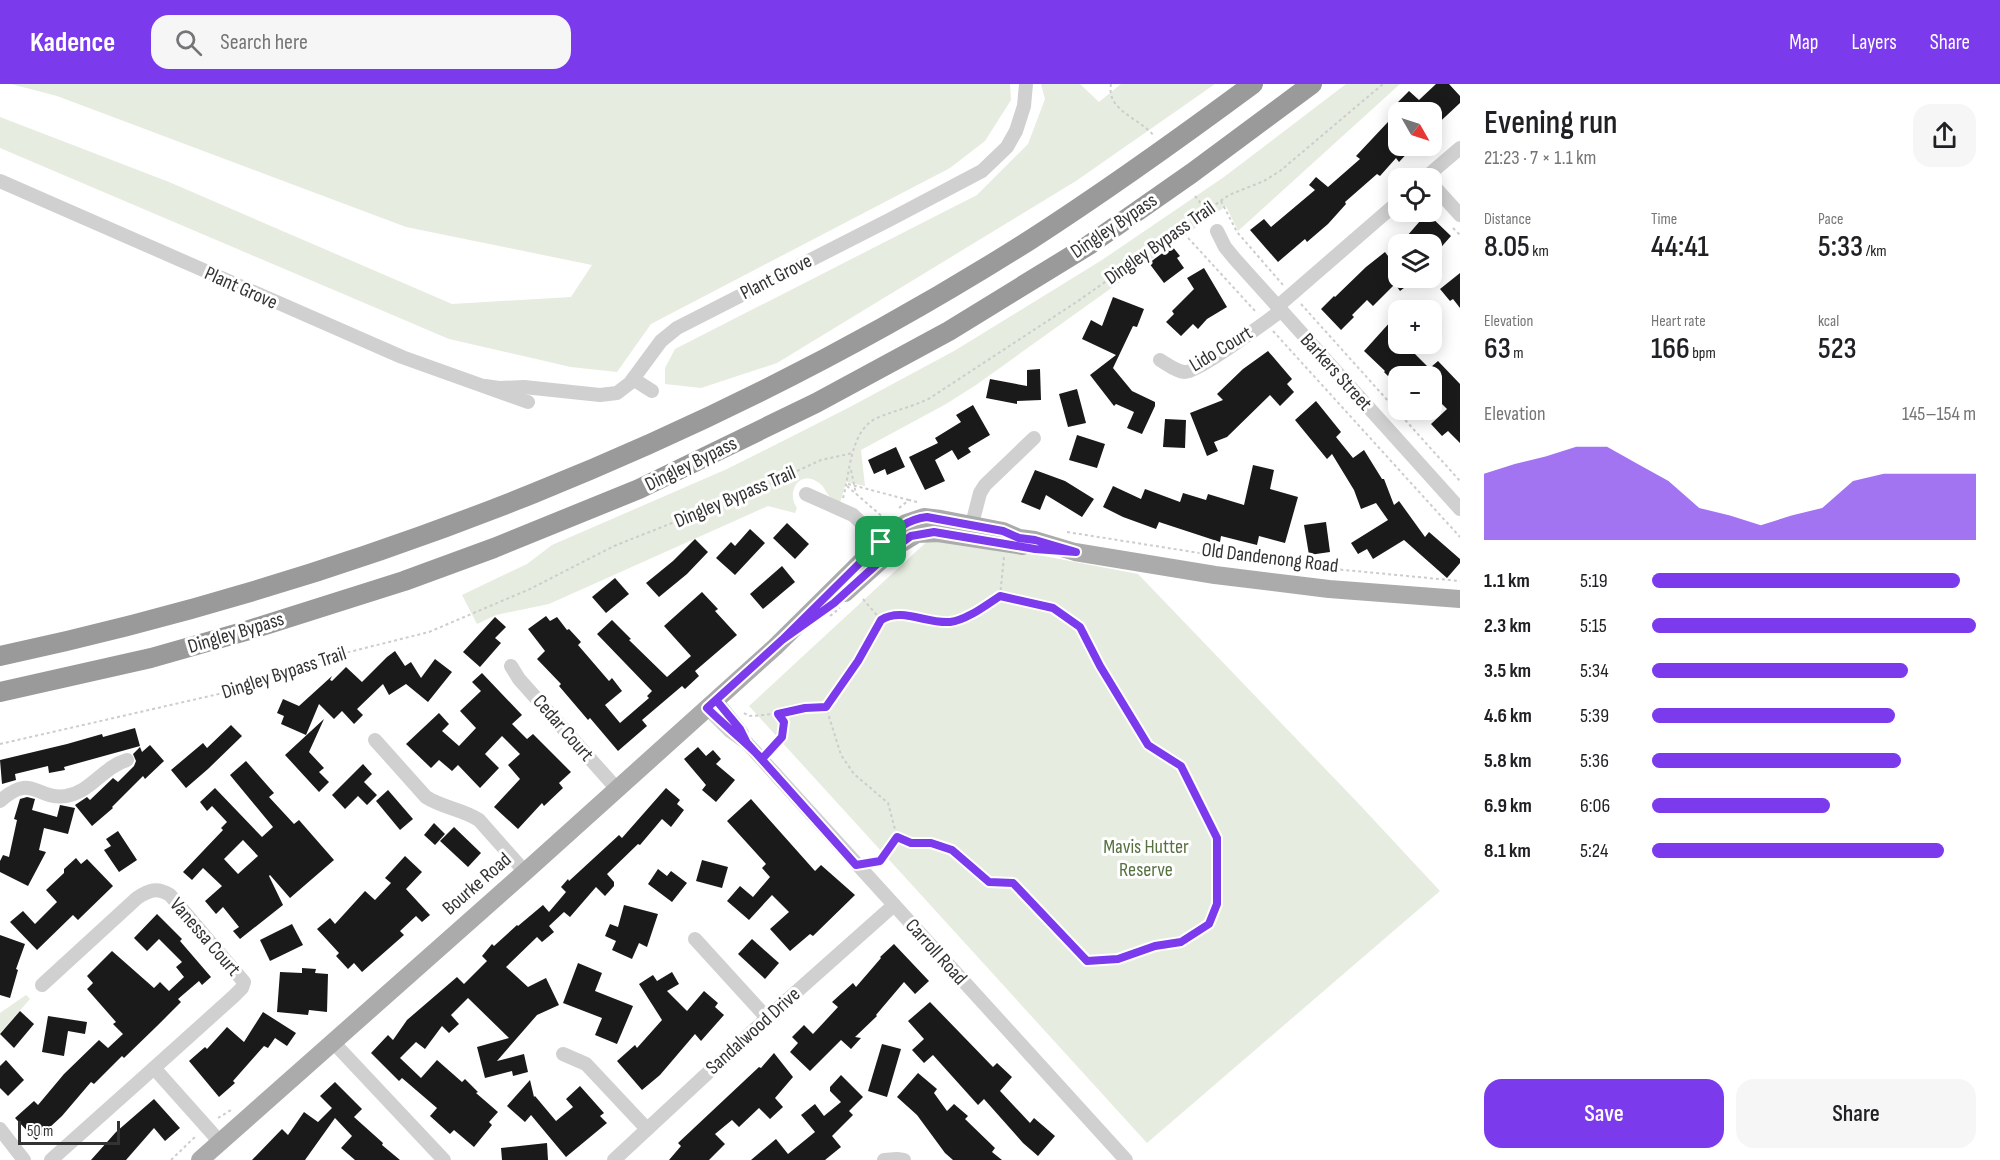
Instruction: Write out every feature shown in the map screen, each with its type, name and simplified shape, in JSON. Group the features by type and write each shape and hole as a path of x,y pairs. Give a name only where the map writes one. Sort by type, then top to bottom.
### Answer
{"highway":[{"name":"Dingley Bypass","path":"0,656 165,617 325,570 501,507 660,439 814,363 992,263 1138,167 1253,84"},
{"name":"Dingley Bypass","path":"0,692 151,658 268,624 424,574 639,489 816,403 949,331 1089,245 1192,173 1312,84"}],"main road":[{"name":"Old Dandenong Road","path":"886,547 908,538 924,525 938,533 971,531 1076,552 1215,575 1329,589 1460,599"},
{"name":"Bourke Road","path":"200,1160 782,640 834,603 886,547"}],"street":[{"name":"Plant Grove","path":"485,386 524,387 606,395 617,393 633,379 658,343 677,328 982,171 1007,147 1017,131 1024,106 1026,84"},
{"path":"1439,168 1460,148"},
{"name":"Plant Grove","path":"0,181 402,357 528,402"},
{"path":"1442,195 1460,215"},
{"name":"Lido Court","path":"1160,360 1187,372 1219,354 1265,322 1292,294 1388,211"},
{"name":"Barkers Street","path":"1217,231 1227,250 1460,509"},
{"path":"633,379 652,391"},
{"path":"971,531 985,485 1034,438"},
{"path":"806,494 831,507 852,514 886,547"},
{"name":"Cedar Court","path":"517,653 505,667 519,679 616,789"},
{"name":"Carroll Road","path":"712,704 740,729 747,743 856,865 1126,1160"},
{"path":"375,740 426,797 436,803 470,814 478,820 525,872"},
{"path":"0,801 12,791 26,787 52,795 70,795 87,787 114,764 126,760"},
{"name":"Vanessa Court","path":"42,985 136,898 153,890 161,890 170,895 243,982 242,988 234,996 154,1068"},
{"name":"Sandalwood Drive","path":"614,1160 894,904"},
{"path":"694,939 767,1018"},
{"path":"333,1042 444,1160"},
{"path":"563,1054 586,1064 647,1129"},
{"path":"51,1160 154,1068 220,1142"},
{"path":"0,1129 24,1160"},
{"path":"884,1160 904,1160"}],"path":[{"path":"1111,84 1111,97 1118,108 1139,120 1154,136"},
{"name":"Dingley Bypass Trail","path":"0,744 245,688 317,660 429,632 530,589 614,546 758,489 822,460 853,453 864,429 875,419 913,407 930,398 1078,301 1229,195 1264,181 1280,171 1383,84"},
{"path":"1195,196 1206,211"},
{"path":"1221,201 1237,232 1460,481"},
{"path":"1180,229 1460,537"},
{"path":"842,503 853,453"},
{"path":"850,468 856,494"},
{"path":"847,485 909,500"},
{"path":"847,485 885,519"},
{"path":"1064,531 1250,561 1460,581"},
{"path":"1000,596 1004,554"},
{"path":"859,594 881,620"},
{"path":"826,707 858,661 881,620 892,615 901,614 921,620 948,622 957,620 1000,596 1053,608 1080,627 1100,666 1148,745 1181,766 1217,838 1217,904 1209,924 1181,942 1155,946 1118,959 1087,961 1013,883 989,882 952,850 931,843 911,843 897,837"},
{"path":"822,622 840,609"},
{"path":"826,707 841,755 854,774 888,803 897,837"},
{"path":"742,712 749,716 826,707"},
{"path":"762,759 782,737 784,722 778,714"},
{"path":"856,865 880,861 897,837"},
{"path":"171,1160 200,1132"}],"green space":[{"path":"11,84 1010,84 1011,100 985,141 950,168 651,324 617,372 571,367 449,339 0,148 0,117 169,182 452,304 571,297 592,265 406,227 57,96"},
{"path":"1041,84 1080,84 1099,102 1121,84 1215,84 1076,181 777,363 701,388 665,384 665,368 675,349 977,195 1028,144 1045,99"},
{"path":"1346,84 1400,84 1238,231 1226,206 976,385 861,450 865,486 846,482 840,503 831,497 820,483 810,478 804,479 799,481 793,490 797,508 795,513 768,506 549,604 496,615 477,624 462,595 527,564 552,545 727,469 954,351 1102,260 1224,177"},
{"name":"Mavis Hutter Reserve","path":"934,535 1138,574 1440,891 1147,1143 749,706"},
{"path":"26,995 30,999 0,1033 0,1013"}],"building":[{"path":"1436,84 1449,84 1460,96 1460,103 1442,120 1442,102 1398,102 1409,91 1419,100"},
{"path":"1388,122 1388,156 1405,156 1399,162 1396,158 1380,176 1377,174 1345,202 1346,204 1328,224 1307,242 1305,239 1278,262 1250,230 1264,219 1271,227 1315,190 1309,185 1316,177 1328,187 1360,159 1356,156"},
{"path":"1419,222 1436,222 1451,236 1442,246 1442,234 1409,234"},
{"path":"1172,246 1180,256 1177,258 1184,268 1164,283 1149,263"},
{"path":"1385,252 1388,256 1388,288 1391,288 1373,306 1367,300 1341,330 1321,309"},
{"path":"1204,268 1227,307 1207,319 1198,329 1193,324 1181,336 1166,322 1174,314 1172,311 1194,289 1187,278"},
{"path":"1460,273 1460,308 1453,299 1450,301 1440,289"},
{"path":"1113,297 1144,309 1137,327 1133,326 1113,368 1132,391 1155,402 1142,434 1127,428 1134,412 1116,404 1114,406 1090,375 1116,355 1082,339 1091,320 1102,326"},
{"path":"1388,324 1388,354 1415,354 1427,366 1388,366 1388,376 1364,351"},
{"path":"1268,351 1292,379 1287,384 1294,392 1280,406 1270,395 1227,437 1214,442 1218,451 1207,456 1190,413 1223,400 1217,394 1243,369"},
{"path":"1438,361 1460,384 1460,443 1448,431 1442,436 1431,424 1435,420 1442,420 1442,414 1447,409 1442,404 1442,366 1432,366"},
{"path":"1040,369 1041,400 1017,401 1017,404 986,398 990,379 1027,386 1027,370"},
{"path":"1077,389 1086,423 1068,427 1059,394"},
{"path":"1316,401 1341,432 1336,437 1353,458 1364,450 1384,479 1394,505 1399,501 1425,537 1429,532 1460,559 1460,563 1447,578 1404,540 1373,559 1367,549 1358,554 1351,543 1388,520 1376,503 1361,509 1354,490 1332,454 1327,459 1295,420"},
{"path":"973,405 990,435 968,448 971,452 958,460 952,450 935,460 945,481 925,490 909,457 938,443 935,438 961,422 956,415"},
{"path":"1165,419 1186,420 1185,448 1163,447"},
{"path":"1077,435 1105,444 1097,468 1069,460"},
{"path":"896,447 905,467 887,475 885,469 874,474 868,460"},
{"path":"1253,465 1274,470 1270,489 1298,497 1285,543 1259,536 1257,545 1221,536 1220,542 1159,522 1156,529 1103,507 1113,486 1141,499 1145,489 1180,502 1183,493 1206,500 1208,494 1244,505"},
{"path":"1035,470 1065,481 1094,499 1082,517 1046,495 1040,510 1021,502"},
{"path":"1326,522 1330,552 1309,555 1304,525"},
{"path":"787,523 809,544 795,559 773,538"},
{"path":"750,529 765,543 735,575 716,558 731,542 735,546"},
{"path":"695,539 708,552 687,574 659,597 646,583"},
{"path":"782,566 795,582 763,609 750,594"},
{"path":"615,578 629,594 606,613 592,597"},
{"path":"702,592 718,609 715,611 737,635 695,671 699,676 685,689 682,686 642,720 647,726 618,751 590,718 588,720 559,686 561,684 537,659 545,651 528,629 546,616 550,621 557,617 567,630 569,629 581,642 578,645 609,681 612,678 622,691 605,705 620,723 649,698 647,696 652,691 597,634 612,620 667,677 691,656 664,626"},
{"path":"495,617 506,627 495,638 501,643 480,667 463,652"},
{"path":"395,651 405,666 411,662 421,678 435,659 452,672 428,702 406,684 389,695 383,684 357,709 363,715 354,724 342,711 334,719 319,704 306,735 281,724 284,716 277,713 283,699 299,706 332,676 330,680 332,681 346,667 362,682"},
{"path":"482,673 522,715 512,724 527,739 533,734 571,772 559,783 563,788 544,806 542,803 518,829 494,807 520,779 508,765 520,754 502,736 485,754 499,768 480,788 458,765 452,771 439,760 431,768 406,744 439,713 449,724 442,731 459,746 476,728 460,711 481,691 472,682"},
{"path":"324,719 309,752 324,768 319,772 329,782 319,792 285,755"},
{"path":"231,725 242,736 186,788 171,770 203,743 207,748"},
{"path":"135,728 140,746 64,767 65,770 49,773 48,766 15,774 16,780 2,784 0,760"},
{"path":"150,745 164,761 145,779 143,776 113,808 92,826 75,805 87,797 90,800 113,778 118,782 134,766 136,761 133,754 140,747 142,752"},
{"path":"698,747 706,756 713,750 721,759 716,764 735,780 716,802 702,790 706,785 684,759"},
{"path":"246,761 274,793 269,797 294,824 299,820 334,860 290,898 270,875 283,905 240,939 233,931 239,927 223,907 216,914 205,901 222,886 203,868 192,880 183,872 223,830 221,828 227,822 212,806 207,811 200,802 215,788 262,837 273,827 230,775","holes":["243,840 258,856 238,874 224,859"]},
{"path":"363,764 372,774 364,782 377,795 367,805 358,796 345,809 332,795"},
{"path":"666,788 680,800 677,804 684,810 671,827 662,819 640,845 638,844 607,874 614,882 614,886 605,896 596,887 570,917 564,912 549,926 554,932 542,942 537,937 506,967 528,987 546,978 559,1005 537,1015 497,1061 524,1054 528,1072 513,1076 512,1071 485,1078 477,1047 509,1038 468,998 451,1015 459,1024 449,1033 442,1026 425,1049 416,1042 400,1058 421,1078 437,1060 462,1082 465,1079 478,1092 476,1093 498,1112 489,1122 492,1125 474,1147 454,1130 450,1134 430,1116 437,1108 402,1078 399,1081 371,1053 388,1035 393,1040 407,1020 457,977 464,984 487,961 482,956 492,944 494,946 543,905 549,912 566,892 561,887 568,879 569,881 619,835 622,838"},
{"path":"388,790 413,819 400,830 376,801"},
{"path":"27,797 35,799 32,810 57,817 60,805 75,808 68,834 44,828 39,850 46,852 28,886 0,872 0,861 3,855 9,857 17,820 14,819 20,799"},
{"path":"751,799 815,871 821,865 855,895 813,936 810,934 790,951 770,929 789,912 772,895 749,920 727,901 740,886 753,897 770,877 762,868 766,864 727,821"},
{"path":"434,823 445,834 435,845 424,835"},
{"path":"454,827 481,853 468,867 440,841"},
{"path":"118,831 137,860 119,872 104,850 111,846 106,839"},
{"path":"405,856 422,872 406,889 430,915 422,922 416,916 400,931 404,935 362,972 354,963 348,969 336,956 339,953 317,929 330,918 335,924 365,891 375,900 391,883 385,878"},
{"path":"76,858 81,864 87,859 113,886 78,920 73,915 37,950 10,922 23,911 35,924 57,902 46,890"},
{"path":"702,860 728,867 722,888 696,881"},
{"path":"658,869 667,876 671,871 687,883 672,902 648,884"},
{"path":"624,905 658,914 647,947 639,943 632,959 612,950 616,941 605,936 610,924 618,927"},
{"path":"157,914 182,939 180,941 211,977 202,985 199,981 178,999 181,1002 157,1026 94,1084 91,1082 62,1116 36,1140 15,1118 34,1101 38,1105 64,1074 99,1040 108,1048 123,1034 113,1024 116,1022 87,989 93,983 87,976 112,951 154,988 160,982 169,991 184,977 176,967 182,962 159,939 147,951 134,938"},
{"path":"292,924 303,945 270,961 260,940"},
{"path":"0,935 25,944 16,969 18,970 10,998 0,995"},
{"path":"752,939 779,963 765,979 738,954"},
{"path":"894,944 929,981 915,994 904,982 877,1016 855,1037 861,1038 851,1049 841,1040 810,1071 790,1052 798,1043 792,1037 804,1025 813,1034 838,1007 832,1002 853,983 856,987 880,957"},
{"path":"578,963 602,973 595,991 633,1006 617,1044 595,1035 602,1018 563,1003"},
{"path":"302,968 316,969 315,973 328,974 327,1012 309,1010 308,1015 277,1012 280,972 302,973"},
{"path":"672,972 679,984 667,991 687,1011 704,991 718,1003 715,1007 724,1015 701,1041 695,1034 660,1075 642,1090 617,1061 635,1045 637,1048 662,1020 639,984 653,975 657,981"},
{"path":"930,1002 993,1067 997,1063 1012,1077 1000,1091 1030,1123 1034,1118 1055,1136 1038,1156 1023,1143 984,1099 978,1105 933,1055 924,1063 912,1050 924,1039 908,1021"},
{"path":"20,1011 34,1024 14,1048 0,1034"},
{"path":"263,1012 296,1033 287,1046 275,1038 268,1048 264,1046 233,1081 235,1083 219,1097 189,1061 205,1047 207,1049 227,1027 244,1042"},
{"path":"48,1016 87,1022 85,1034 68,1031 64,1056 42,1052"},
{"path":"882,1044 901,1049 887,1097 868,1091"},
{"path":"774,1053 793,1077 775,1098 783,1107 770,1119 759,1108 739,1127 732,1120 715,1134 725,1144 709,1160 669,1160 681,1146 678,1143 759,1067 761,1068"},
{"path":"6,1060 24,1080 8,1096 0,1088 0,1066"},
{"path":"918,1073 937,1089 934,1093 947,1111 954,1104 968,1116 965,1119 995,1148 992,1152 1002,1160 953,1160 945,1153 917,1115 897,1097"},
{"path":"841,1075 863,1097 849,1111 853,1115 832,1136 841,1147 825,1160 751,1160 776,1139 788,1154 815,1132 801,1115 815,1104 824,1116 841,1102 830,1091 830,1087"},
{"path":"530,1080 534,1097 556,1121 573,1107 566,1099 580,1086 604,1113 600,1116 607,1123 566,1157 531,1115 525,1122 507,1106"},
{"path":"335,1082 362,1109 354,1117 400,1160 355,1160 341,1148 352,1136 335,1118 305,1160 252,1160 282,1129 288,1135 304,1112 318,1122 332,1108 320,1096"},
{"path":"154,1099 180,1128 165,1141 154,1128 126,1160 91,1160 116,1132"},
{"path":"547,1143 548,1160 502,1160 501,1148"}],"route":[{"path":"881,542 782,640 716,700 740,729 747,743 856,865 880,861 897,837 911,843 931,843 952,850 989,882 1013,883 1087,961 1118,959 1155,946 1181,942 1209,924 1217,904 1217,838 1181,766 1148,745 1100,666 1080,627 1053,608 1000,596 957,620 948,622 921,620 901,614 884,618 852,671 826,707 805,708 778,714 784,722 782,737 762,759 747,743 730,731 707,708 782,640 834,603 911,536 934,532 1035,549 1076,552 1035,540 1019,538 1003,531 927,517 902,525 881,542"}]}
